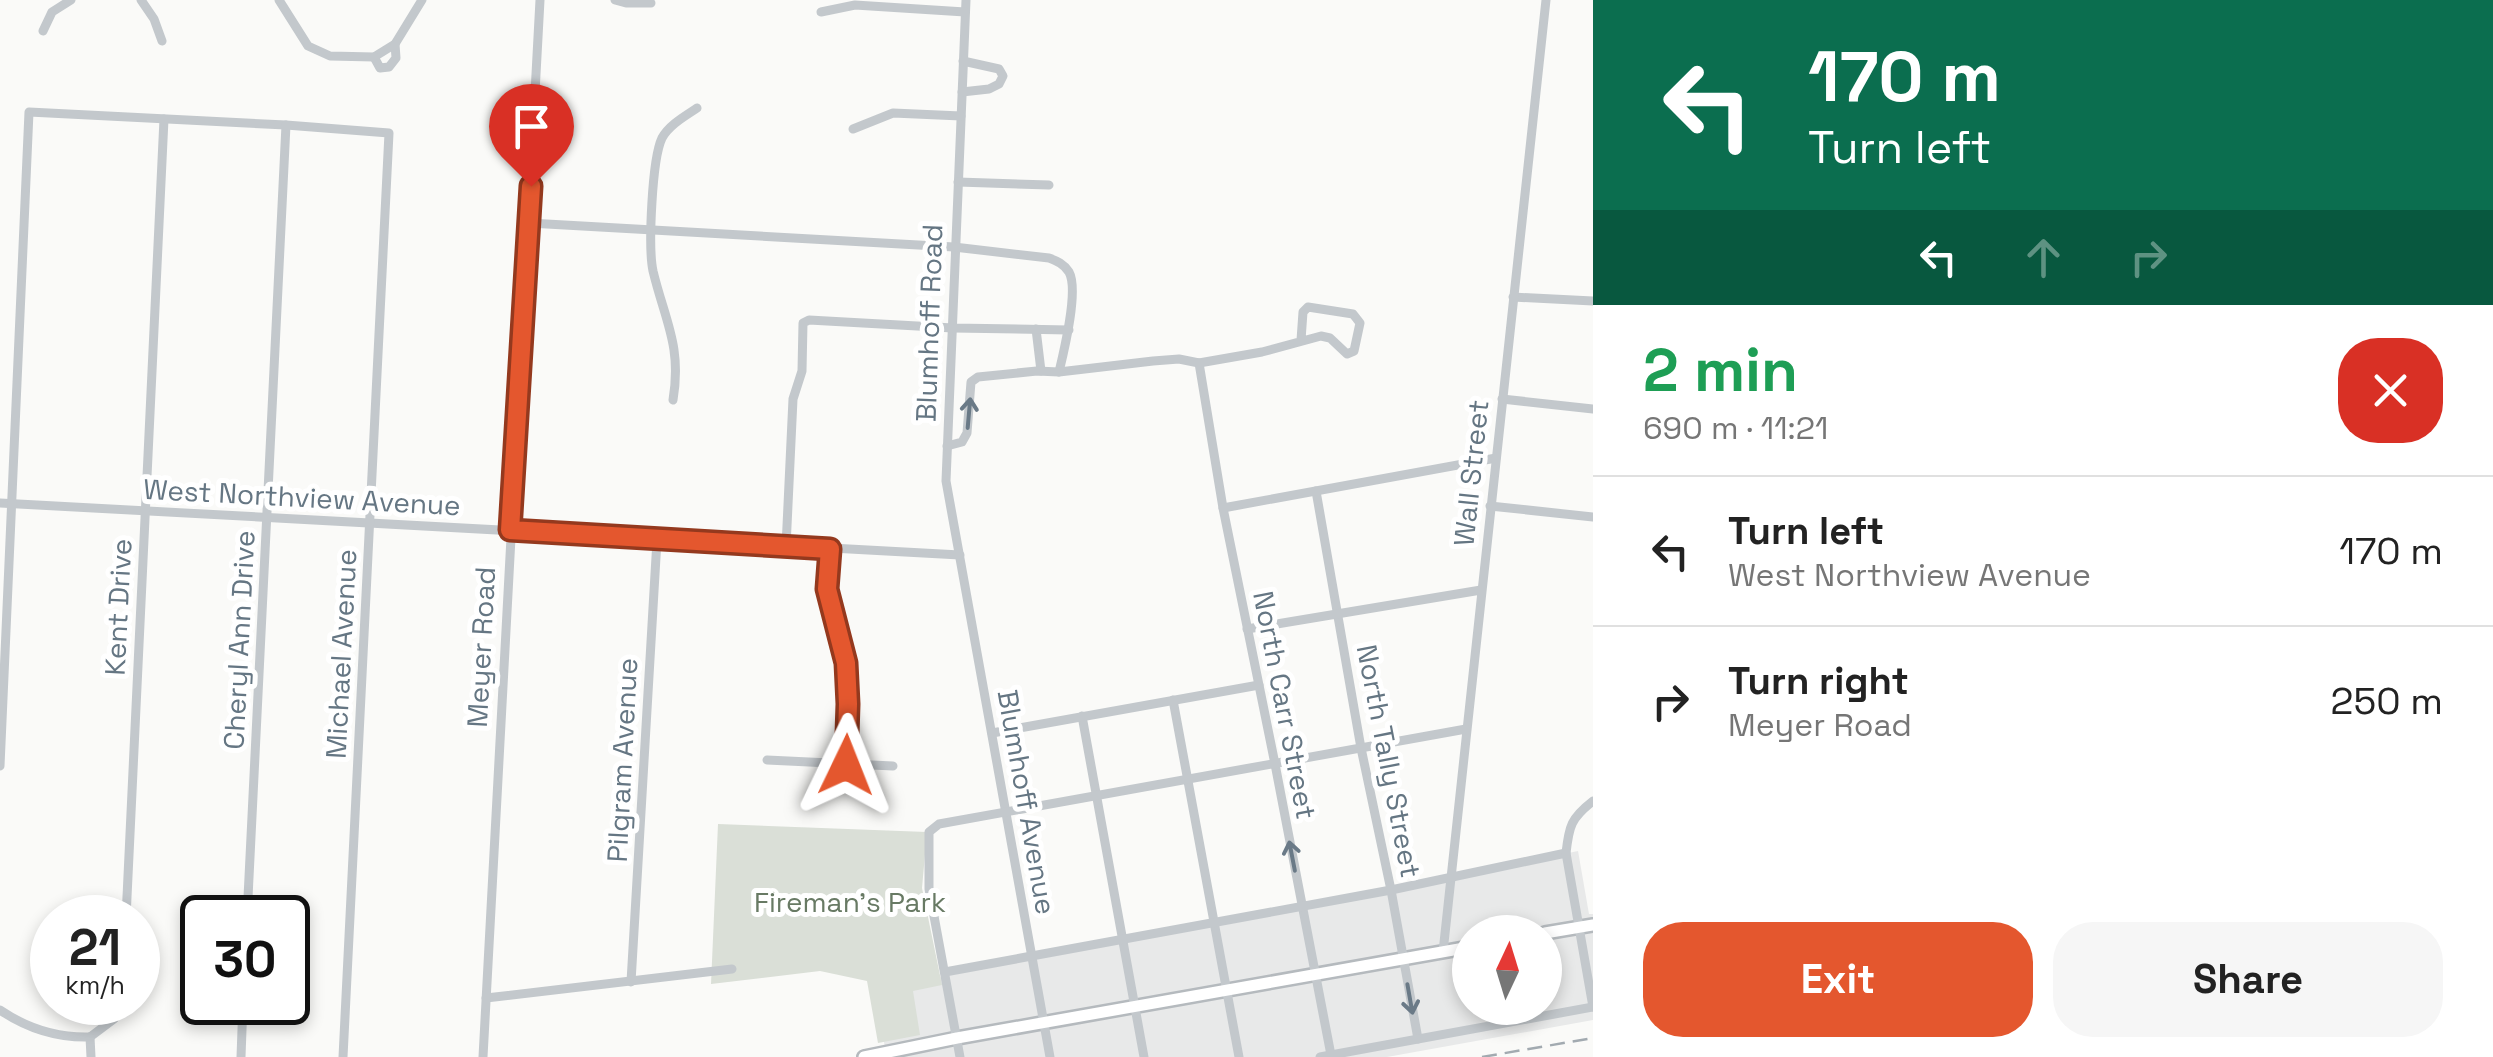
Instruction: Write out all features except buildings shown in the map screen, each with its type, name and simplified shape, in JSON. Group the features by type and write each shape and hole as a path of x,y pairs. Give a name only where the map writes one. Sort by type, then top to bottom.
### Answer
{"main road":[{"path":"868,1056 1452,950"}],"street":[{"path":"44,31 52,12 70,0"},
{"path":"142,0 162,41"},
{"path":"279,0 308,46 330,56 374,57 395,44 422,0"},
{"name":"Meyer Road","path":"482,1057 540,0"},
{"path":"615,0 651,3"},
{"name":"Blumhoff Road","path":"960,555 946,480 966,0"},
{"name":"Wall Street","path":"1443,952 1546,0"},
{"path":"821,12 855,5 965,12"},
{"path":"374,57 380,68 390,67 396,58 395,44"},
{"path":"962,92 999,84 1003,76 999,69 963,61"},
{"path":"673,400 678,374 676,349 652,266 656,161 662,137 697,108"},
{"path":"0,766 6,503 30,112 286,125"},
{"path":"853,129 892,113 961,116"},
{"name":"Kent Drive","path":"127,895 164,119"},
{"name":"Michael Avenue","path":"286,125 389,133 343,1057"},
{"name":"Cheryl Ann Drive","path":"249,895 286,125"},
{"path":"958,182 1049,185"},
{"path":"529,224 954,247 1049,258 1059,262 1071,279 1068,330 1059,372"},
{"path":"1513,297 1593,300"},
{"path":"947,446 962,442 967,433 971,382 978,377 1179,359 1200,363 1321,336 1330,338 1346,354 1354,351 1360,323 1353,314 1308,307 1303,312 1301,340"},
{"path":"786,546 793,399 802,370 804,323 809,320 1068,330"},
{"path":"1036,329 1041,371"},
{"name":"North Carr Street","path":"1200,363 1223,508 1315,974 1325,1056"},
{"path":"1502,400 1593,409"},
{"path":"1223,508 1496,458"},
{"name":"North Tally Street","path":"1316,491 1418,1040"},
{"name":"West Northview Avenue","path":"6,503 960,555"},
{"path":"1490,506 1593,517"},
{"name":"Pilgram Avenue","path":"631,982 657,540"},
{"path":"830,549 827,589 846,663 846,765"},
{"name":"Blumhoff Avenue","path":"960,555 1050,1057"},
{"path":"1247,629 1481,590"},
{"path":"992,733 1259,684"},
{"path":"1173,700 1239,1057"},
{"path":"1082,716 1144,1057"},
{"path":"960,1057 929,889 930,832 940,824 1466,729"},
{"path":"767,760 893,766"},
{"path":"1562,1012 1593,1007 1586,926 1566,854 1569,828 1578,812 1593,801"},
{"path":"945,972 1566,854"},
{"path":"486,998 732,970"},
{"path":"0,1010 22,1024 68,1038 90,1037 106,1025"},
{"path":"240,1057 242,1025"},
{"path":"1325,1056 1490,1025"},
{"path":"90,1037 91,1057"}],"shaded area":[{"path":"1578,851 1589,914 1593,914 1593,1020 1387,1057 866,1057 886,1052 874,993"}],"green space":[{"name":"Fireman's Park","path":"718,824 927,832 922,888 942,985 913,991 920,1035 878,1043 867,981 820,971 711,984"}],"railway":[{"path":"1482,1057 1593,1038"}],"route":[{"path":"531,186 510,530 830,549 827,589 846,663 846,765"}]}
